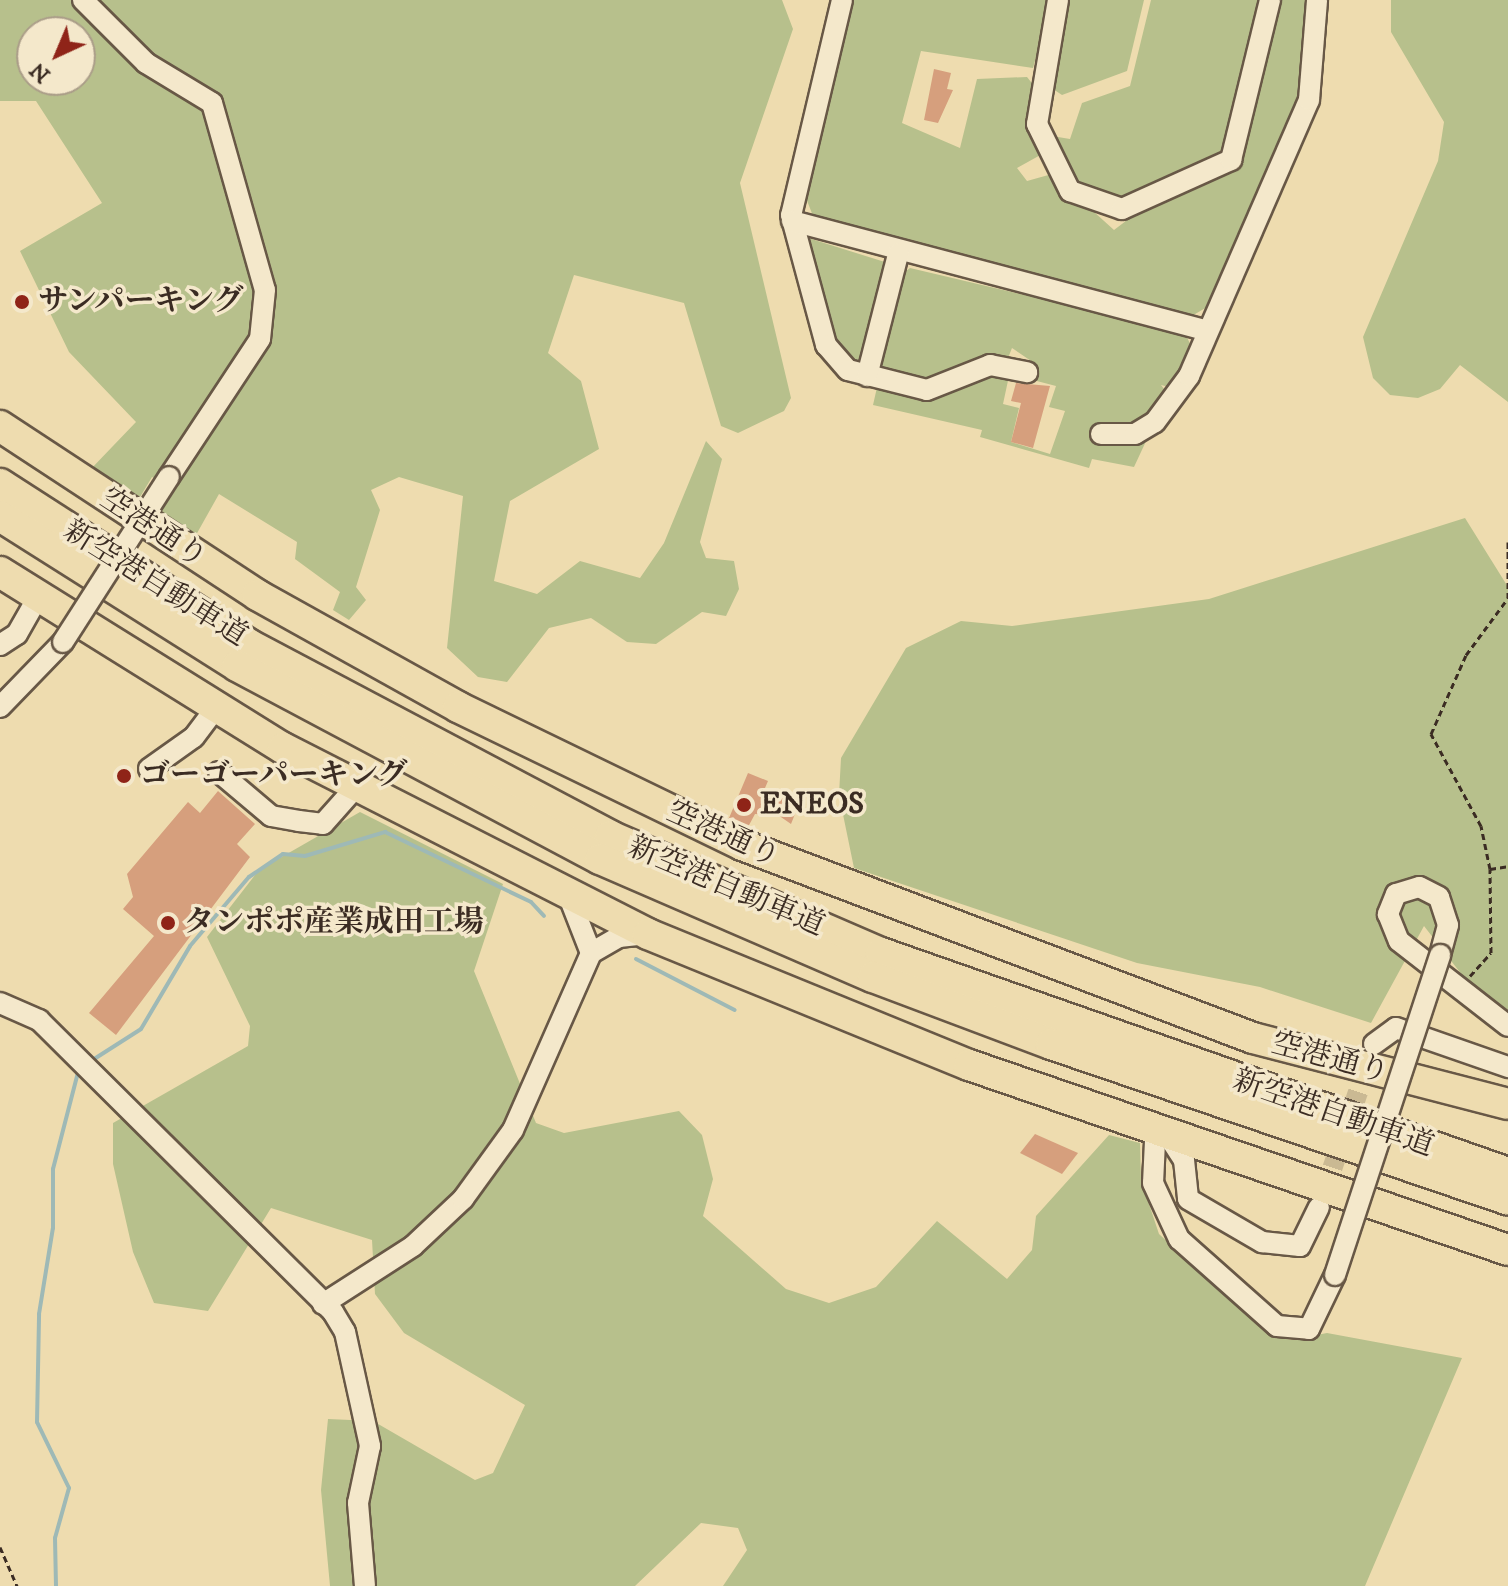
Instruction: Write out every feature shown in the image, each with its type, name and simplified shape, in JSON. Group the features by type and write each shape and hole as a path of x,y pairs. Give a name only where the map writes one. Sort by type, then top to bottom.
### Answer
{"highway":[{"name":"空港通り","path":"0,426 257,595 458,707 742,845 1253,1038 1508,1104"},
{"name":"新空港自動車道","path":"0,484 262,652 624,843 1033,1011 1508,1173"},
{"name":"新空港自動車道","path":"0,516 237,666 520,821 873,977 1150,1079 1508,1200"},
{"path":"3,579 38,597 215,709 355,788 648,934 793,998 1161,1138 1225,1154 1508,1250"},
{"path":"1150,1079 1508,1216"}],"street":[{"path":"0,707 63,642 260,339 265,290 212,103 146,63 83,0"},
{"path":"842,0 792,221 826,345 836,362 867,376 927,390 990,365 1027,372"},
{"path":"1058,0 1037,124 1070,191 1122,209 1231,160 1270,0"},
{"path":"1101,434 1135,434 1155,422 1180,393 1309,100 1317,0"},
{"path":"792,221 898,254 1207,331"},
{"path":"867,376 898,254"},
{"path":"0,645 17,634 38,597"},
{"path":"149,769 194,737 215,709"},
{"path":"219,772 271,816 323,824 355,788"},
{"path":"1161,1138 1153,1183 1179,1239 1277,1326 1309,1329 1335,1275 1440,955 1448,925 1439,897 1419,887 1396,894 1388,914 1399,941 1508,1026"},
{"path":"323,1304 413,1246 463,1199 513,1130 591,953 583,917 568,896"},
{"path":"591,953 619,937 648,934"},
{"path":"0,1003 39,1020 323,1304 345,1332 370,1446 358,1503 365,1586"},
{"path":"1374,1044 1396,1028 1508,1067"},
{"path":"1161,1138 1184,1160 1184,1184 1194,1206 1278,1247 1300,1246 1319,1207"},
{"path":"1184,1184 1202,1158 1225,1154"}],"path":[{"path":"1470,976 1491,953 1490,869 1481,826 1431,734 1466,655 1508,598 1508,542"},
{"path":"1490,869 1508,866"},
{"path":"0,1547 17,1586"}],"green space":[{"path":"0,0 782,0 793,29 740,183 791,398 784,411 738,433 721,426 684,303 574,275 548,353 581,381 599,449 510,501 494,581 537,594 580,561 640,578 664,543 706,441 722,459 700,542 706,558 734,561 739,589 726,616 702,612 656,644 627,642 591,618 549,628 507,682 478,677 447,648 463,496 399,477 371,490 380,510 356,587 366,600 349,620 333,610 340,592 295,559 297,542 219,494 196,535 160,510 172,488 152,477 140,497 89,471 136,422 69,352 20,251 102,203 36,101 0,101"},
{"path":"845,0 1052,0 1033,68 921,51 902,123 960,148 977,79 1027,77 1035,87 1025,120 1044,153 1017,168 1027,181 1052,174 1114,230 1151,202 1224,174 1276,0 1312,0 1303,97 1214,303 1190,317 815,221 802,188"},
{"path":"1066,0 1144,0 1127,71 1062,95 1050,87"},
{"path":"1151,0 1262,0 1227,153 1121,204 1072,184 1052,136 1070,139 1082,103 1130,86"},
{"path":"1391,0 1508,0 1508,402 1460,365 1440,389 1418,398 1390,395 1373,378 1363,337 1438,161 1444,122 1391,32"},
{"path":"805,237 888,263 860,368 833,341"},
{"path":"910,268 1185,333 1192,348 1177,389 1161,385 1168,394 1134,467 1092,459 1089,468 980,437 982,430 873,405 878,383 931,396 990,372 1009,376 1003,404 1019,408 1011,442 1050,454 1065,411 1049,407 1056,386 1033,380 1037,365 1012,348 1008,358 927,381 880,372 901,275"},
{"path":"1465,518 1508,587 1508,1010 1466,980 1424,926 1371,1023 1260,987 1137,963 854,868 839,795 841,758 906,648 961,621 1012,626 1209,599"},
{"path":"360,812 503,884 474,971 536,1123 564,1133 679,1111 702,1135 713,1179 703,1216 786,1289 829,1303 876,1287 937,1221 1007,1279 1032,1250 1036,1216 1109,1135 1140,1143 1141,1180 1159,1234 1266,1332 1291,1340 1327,1333 1462,1358 1365,1586 723,1586 747,1550 738,1528 701,1523 635,1586 330,1586 321,1490 328,1419 373,1421 475,1480 493,1473 525,1405 404,1333 375,1294 372,1240 271,1208 208,1311 154,1303 133,1252 113,1164 113,1123 248,1046 250,1026 207,937 259,870"}],"building":[{"path":"934,69 951,73 947,89 953,90 938,123 924,120"},
{"path":"1016,383 1050,386 1033,448 1011,442 1021,403 1011,401"},
{"path":"748,773 768,781 765,788 801,799 791,824 778,815 755,814 748,827 729,818"},
{"name":"タンポポ産業成田工場","path":"218,791 255,824 237,844 250,857 116,1035 89,1013 154,936 123,909 133,897 127,874 188,802 200,813"},
{"path":"1035,1134 1078,1153 1062,1174 1020,1153"}],"waterway":[{"path":"91,1061 141,1029 190,946 249,877 283,854 305,856 385,832 531,902 544,916"},
{"path":"636,959 735,1010"},
{"path":"56,1586 55,1538 69,1488 37,1422 39,1314 53,1228 53,1169 78,1072"}],"tunnel":[{"path":"1323,1196 1370,1056"}],"place":[{"name":"サンパーキング","path":"22,302"},
{"name":"ゴーゴーパーキング","path":"124,776"},
{"name":"ENEOS","path":"744,805"},
{"name":"タンポポ産業成田工場","path":"168,923"}]}
